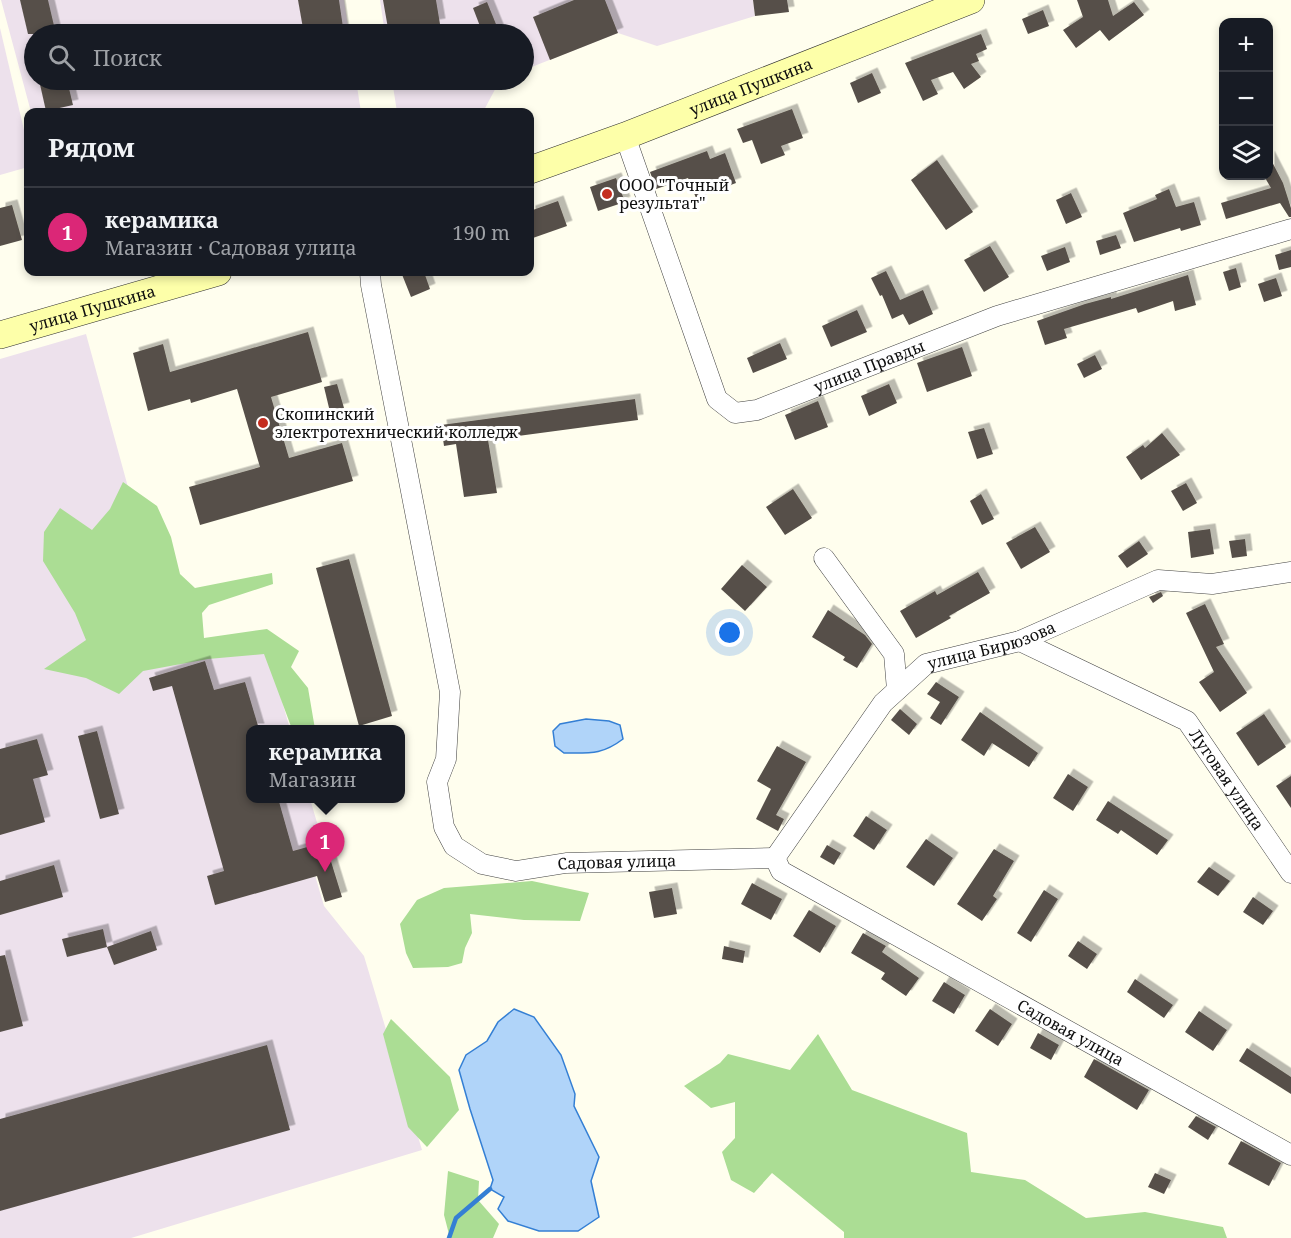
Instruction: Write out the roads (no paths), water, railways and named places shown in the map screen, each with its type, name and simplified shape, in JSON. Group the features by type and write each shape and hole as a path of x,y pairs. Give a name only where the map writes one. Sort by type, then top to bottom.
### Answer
{"main road":[{"name":"улица Пушкина","path":"534,169 625,136 971,0"},
{"name":"улица Пушкина","path":"0,335 204,276"}],"street":[{"name":"улица Правды","path":"625,136 717,399 735,413 757,410 997,316 1291,229"},
{"name":"Садовая улица","path":"370,276 450,692 446,759 437,782 444,827 454,846 482,864 516,871 566,863 775,858 781,871 1291,1155"},
{"path":"824,558 894,654 897,690"},
{"name":"улица Бирюзова","path":"775,858 883,703 926,664 1020,641 1158,580 1212,584 1291,572"},
{"name":"Луговая улица","path":"1020,641 1186,721 1291,873"}],"water":[{"path":"586,719 609,721 620,725 623,739 609,748 589,753 564,753 555,746 553,731 560,724"},
{"path":"514,1009 534,1017 561,1055 575,1094 574,1106 599,1157 591,1181 599,1217 578,1231 539,1231 508,1221 498,1209 504,1197 490,1189 493,1180 459,1070 466,1055 487,1041 498,1022"}],"waterway":[{"path":"449,1238 456,1218 490,1189"}],"place":[{"name":"ООО \"Точный результат\"","path":"607,194"},
{"name":"Скопинский электротехнический колледж","path":"263,423"},
{"name":"керамика","path":"325,872"}]}
